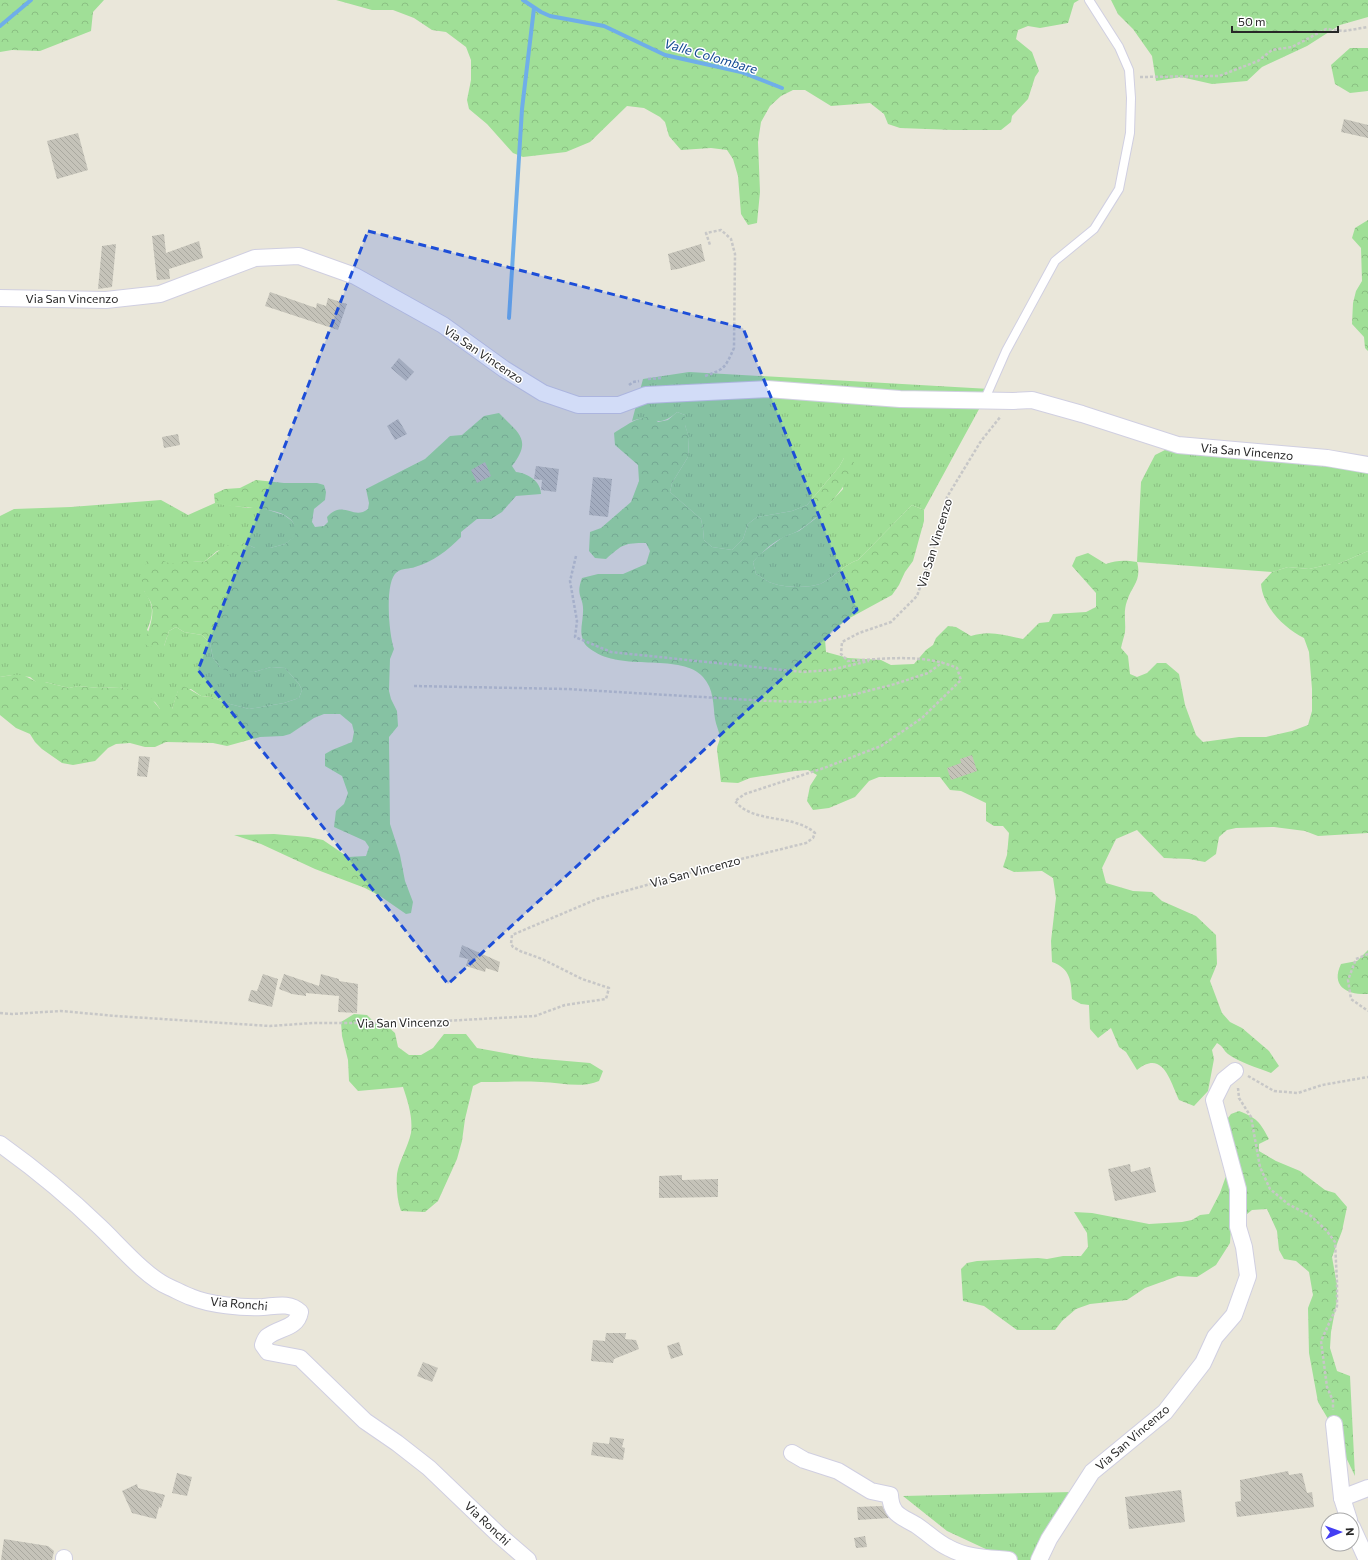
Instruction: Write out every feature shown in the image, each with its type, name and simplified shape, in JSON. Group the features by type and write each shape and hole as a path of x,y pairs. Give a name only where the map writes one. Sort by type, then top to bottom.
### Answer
{"street":[{"name":"Via San Vincenzo","path":"0,298 106,300 160,294 255,258 298,256 354,276 443,325 504,369 543,393 578,405 619,405 646,395 767,389 900,399 984,401 1032,400 1082,414 1178,445 1327,458 1368,465"},
{"name":"Via San Vincenzo","path":"1039,1560 1049,1539 1092,1472 1165,1412 1203,1363 1214,1337 1234,1315 1248,1276 1244,1247 1238,1227 1238,1189 1214,1100 1224,1080 1235,1071"},
{"name":"Via Ronchi","path":"0,1144 20,1158 60,1191 100,1226 134,1260 163,1284 192,1298 214,1303 253,1307 288,1305 295,1307 300,1312 299,1319 292,1325 281,1328 266,1337 263,1345 268,1352 300,1358 365,1421 429,1468 528,1560"},
{"path":"1334,1424 1342,1498 1346,1512"},
{"path":"792,1453 804,1460 838,1471 871,1491 890,1495 890,1504 896,1515 917,1525 948,1548 977,1557 1009,1560"},
{"path":"1342,1498 1368,1488"},
{"path":"1360,1545 1367,1560"}],"lane":[{"path":"984,401 1006,351 1055,261 1094,229 1119,189 1130,133 1131,98 1129,70 1119,47 1089,0"}],"path":[{"path":"1130,77 1219,76 1258,61 1272,50 1292,47 1326,29 1344,31 1368,27"},
{"path":"702,377 722,370 728,362 734,348 735,254 731,239 721,230 706,233 710,245"},
{"path":"624,403 625,387 633,382 652,378 666,378"},
{"name":"Via San Vincenzo","path":"0,1013 12,1014 61,1011 270,1026 313,1023 414,1023 535,1016 565,1005 606,999 609,988 582,979 542,959 520,951 511,944 512,935 597,899 725,863 806,843 813,838 815,834 810,829 743,809 734,800 745,794 824,768 881,746 922,718 961,680 957,668 944,662 918,659 848,661 841,654 842,642 859,633 891,622 917,596 938,536 947,496 980,441 1013,401"},
{"path":"576,556 570,581 577,621 575,637 611,652 803,672 830,670 878,660"},
{"path":"414,686 568,689 769,701 814,702 856,694 895,684 928,673 944,662"},
{"path":"1368,954 1356,959 1348,980 1352,999 1368,1011"},
{"path":"1334,1424 1333,1401 1327,1387 1321,1341 1337,1306 1335,1242 1326,1230 1311,1216 1288,1204 1270,1189 1260,1167 1251,1117 1239,1098 1235,1071 1252,1077 1274,1091 1298,1093 1322,1085 1368,1077"}],"highlighted area":[{"path":"368,231 743,328 857,610 448,984 198,670"}],"green space":[{"path":"0,0 104,0 93,12 91,31 40,51 12,50 0,52"},
{"path":"336,0 1079,0 1074,3 1068,23 1040,28 1028,26 1018,30 1016,39 1032,52 1039,71 1035,77 1028,99 1012,116 1011,122 1001,130 900,128 888,124 884,114 870,103 831,106 805,90 793,90 781,96 770,106 761,122 758,142 760,192 757,223 748,225 741,214 738,176 733,159 727,150 711,148 681,150 669,136 665,122 660,117 644,108 627,106 590,142 566,152 523,157 513,153 487,124 469,109 467,100 471,80 471,60 466,47 446,32 432,30 414,18 393,10 372,10"},
{"path":"1111,0 1368,0 1368,17 1340,25 1307,46 1262,67 1247,81 1212,84 1181,77 1156,81 1152,56 1133,29 1118,14"},
{"path":"1350,48 1368,48 1368,91 1350,93 1335,84 1331,65"},
{"path":"1368,220 1368,351 1365,348 1364,337 1352,324 1353,303 1356,291 1362,281 1361,248 1352,238 1355,228"},
{"path":"689,372 990,389 924,510 912,505 858,560 849,564 824,582 812,586 797,587 781,586 769,582 756,574 753,562 759,555 783,537 799,531 815,519 843,489 844,458 839,467 807,505 792,511 757,517 748,524 743,539 732,550 712,547 704,540 701,519 670,492 672,483 688,457 689,438 685,425 685,415 677,412 670,418 659,421 639,419 632,421 643,379"},
{"path":"677,412 685,415 685,425 689,437 688,457 672,483 670,492 701,519 704,540 712,547 732,550 743,539 748,524 757,517 792,511 807,505 839,467 844,458 851,458 856,466 839,493 818,516 799,530 784,537 763,551 753,562 756,574 769,582 781,586 805,587 824,582 849,564 858,560 912,505 924,510 924,521 913,561 905,572 899,585 892,595 846,620 832,631 825,639 826,652 848,658 881,660 891,665 914,664 926,650 933,645 936,638 948,626 956,627 971,636 990,633 1023,639 1039,623 1049,622 1053,614 1086,612 1096,607 1096,593 1072,566 1076,557 1088,553 1106,564 1121,561 1137,562 1138,574 1136,583 1126,605 1125,632 1121,648 1128,656 1130,674 1137,677 1147,673 1157,663 1166,663 1179,674 1185,705 1196,735 1203,742 1239,737 1266,737 1292,731 1308,725 1312,711 1309,652 1304,638 1289,629 1270,609 1261,584 1272,572 1288,567 1309,569 1338,564 1368,551 1368,833 1318,836 1305,831 1274,827 1236,828 1227,830 1219,837 1216,854 1205,862 1189,859 1164,858 1137,830 1116,839 1102,868 1106,883 1133,891 1152,892 1162,901 1196,916 1216,935 1217,964 1210,981 1222,1013 1230,1022 1242,1028 1269,1051 1279,1066 1271,1073 1260,1069 1232,1057 1217,1043 1212,1050 1214,1059 1208,1091 1194,1106 1179,1100 1169,1077 1159,1065 1153,1063 1146,1064 1137,1070 1126,1052 1119,1047 1111,1028 1098,1038 1090,1029 1089,1005 1081,1004 1072,999 1069,976 1063,968 1052,962 1051,941 1056,898 1053,878 1042,871 1014,872 1003,867 1007,855 1009,833 1003,826 994,826 986,821 986,803 961,791 950,790 940,777 879,777 869,781 855,797 829,808 813,810 807,801 810,786 817,775 808,770 750,778 738,783 721,782 717,749 720,737 715,719 711,692 703,677 694,670 681,666 622,661 607,658 587,646 581,634 583,607 579,589 582,578 598,574 623,574 646,564 650,551 646,543 633,543 620,547 606,559 595,558 589,551 590,532 601,528 631,502 639,481 638,465 615,445 614,433 640,419 652,416 658,422 668,420"},
{"path":"499,413 517,431 522,443 522,449 512,466 516,472 533,478 539,485 541,494 516,496 502,512 491,519 477,519 461,532 461,537 440,555 422,565 397,572 393,577 390,586 389,621 394,649 390,659 389,691 397,711 398,726 389,737 390,824 400,855 405,881 413,902 411,913 406,914 380,896 365,888 315,869 261,844 234,835 274,834 308,837 323,840 348,857 366,856 369,847 365,841 334,827 336,811 344,804 348,793 342,776 325,766 325,754 352,742 354,732 352,724 340,714 324,714 314,718 290,734 283,736 260,737 227,746 213,743 166,742 155,747 145,747 130,743 116,744 108,748 95,761 73,765 62,763 42,749 30,734 16,728 0,715 0,677 12,675 23,675 37,682 45,682 69,688 78,686 99,688 120,687 150,697 160,709 172,709 178,690 182,685 201,696 211,697 249,709 284,703 299,698 302,690 299,684 285,668 271,667 254,672 226,671 220,667 213,658 210,643 202,635 184,632 176,627 169,631 164,646 149,647 145,644 152,612 150,600 145,593 142,583 142,575 147,560 158,557 171,564 187,561 204,562 225,546 244,543 255,548 270,548 285,544 295,536 295,528 293,523 286,516 267,510 215,503 214,494 225,489 240,488 256,480 284,483 317,483 324,485 326,492 325,500 314,509 312,522 315,527 324,526 328,522 327,517 338,510 358,513 363,512 368,509 369,503 366,489 425,459 450,436 462,435 484,416"},
{"path":"1169,448 1368,461 1368,551 1338,564 1309,569 1288,567 1272,572 1137,562 1141,482 1155,455"},
{"path":"161,500 188,515 215,503 248,508 262,508 284,515 292,521 295,526 296,536 285,544 270,548 255,548 244,543 217,551 204,562 186,561 176,564 168,564 144,591 150,600 152,609 151,619 147,630 164,646 169,631 176,627 184,632 202,635 210,643 213,658 220,667 254,672 271,667 285,668 299,684 302,690 299,698 284,703 249,709 211,697 201,696 191,689 178,691 172,709 160,709 155,702 120,687 99,688 78,686 69,688 45,682 36,682 30,677 12,675 0,677 0,516 14,509 71,507"},
{"path":"1368,950 1368,994 1348,991 1339,984 1338,972 1341,964 1357,961"},
{"path":"354,1014 367,1015 375,1023 385,1024 395,1033 398,1047 409,1055 421,1055 433,1048 444,1034 466,1034 477,1048 532,1058 590,1063 603,1071 599,1081 585,1085 548,1082 481,1082 473,1086 457,1159 438,1201 425,1212 401,1211 397,1193 397,1174 411,1133 410,1110 403,1087 358,1091 349,1081 348,1060 342,1036 341,1022"},
{"path":"1239,1111 1254,1118 1263,1128 1269,1139 1259,1144 1259,1151 1276,1161 1300,1171 1325,1190 1335,1193 1347,1207 1342,1231 1332,1257 1337,1285 1337,1300 1331,1332 1330,1348 1337,1371 1350,1376 1355,1476 1334,1429 1318,1402 1309,1353 1308,1308 1313,1295 1309,1272 1296,1261 1284,1259 1279,1250 1277,1231 1267,1209 1252,1210 1231,1227 1230,1243 1216,1265 1197,1277 1178,1276 1145,1288 1127,1300 1090,1304 1076,1309 1062,1321 1055,1330 1017,1330 984,1306 963,1301 961,1269 967,1263 977,1261 1038,1258 1047,1259 1063,1256 1081,1256 1088,1247 1087,1233 1074,1212 1092,1213 1149,1224 1182,1222 1192,1220 1200,1215 1209,1214 1220,1193 1226,1176 1225,1122 1231,1114"},
{"path":"1073,1492 1045,1560 990,1560 990,1551 947,1531 903,1496"}],"building":[{"path":"1344,119 1368,125 1368,138 1341,132"},
{"path":"78,133 88,170 57,179 47,141"},
{"path":"164,234 166,253 199,241 203,258 169,269 170,279 157,280 152,236"},
{"path":"116,244 112,287 98,289 102,246"},
{"path":"701,244 705,261 671,270 668,254"},
{"path":"270,292 316,308 317,303 326,306 328,298 347,304 338,330 265,306"},
{"path":"399,358 414,372 406,381 391,368"},
{"path":"398,419 407,434 395,440 387,426"},
{"path":"178,434 180,445 164,448 162,437"},
{"path":"485,462 491,476 477,483 471,470"},
{"path":"536,466 559,469 556,492 541,490 542,480 534,479"},
{"path":"593,477 612,479 608,517 589,515"},
{"path":"972,755 977,771 951,780 947,768 961,763 960,759"},
{"path":"139,756 150,757 147,777 137,776"},
{"path":"462,945 500,962 498,972 486,968 485,972 466,966 468,959 459,957"},
{"path":"263,974 278,979 272,1007 248,1001 251,990 257,991"},
{"path":"284,974 319,986 321,974 339,979 339,981 358,984 357,1013 338,1012 339,996 306,993 306,996 292,994 279,989"},
{"path":"1130,1164 1131,1172 1150,1167 1156,1192 1115,1201 1108,1169"},
{"path":"682,1175 682,1180 718,1179 718,1197 659,1198 659,1176"},
{"path":"606,1333 626,1333 625,1339 636,1340 639,1349 614,1359 613,1363 591,1361 593,1340 605,1341"},
{"path":"679,1342 683,1355 671,1359 667,1346"},
{"path":"423,1362 438,1368 432,1382 417,1376"},
{"path":"610,1437 624,1439 622,1447 625,1448 623,1460 591,1455 593,1442 609,1444"},
{"path":"1288,1471 1289,1475 1302,1473 1307,1493 1312,1492 1314,1507 1237,1517 1235,1502 1241,1501 1240,1480"},
{"path":"177,1473 192,1477 187,1496 172,1493"},
{"path":"137,1484 138,1488 165,1495 161,1508 159,1507 156,1519 132,1513 122,1491"},
{"path":"1181,1490 1185,1522 1129,1529 1125,1497"},
{"path":"882,1506 889,1518 858,1520 857,1507"},
{"path":"865,1536 867,1547 856,1548 854,1538"},
{"path":"4,1539 48,1546 54,1551 52,1560 1,1560"}],"waterway":[{"path":"0,26 31,0"},
{"name":"Valle Colombare","path":"523,0 550,16 604,26 665,55 741,72 782,88"},
{"path":"509,318 522,109 534,8"}]}
